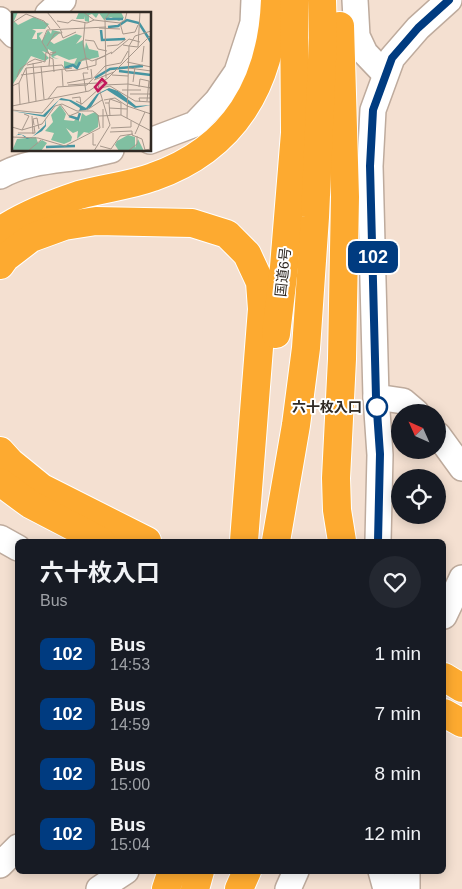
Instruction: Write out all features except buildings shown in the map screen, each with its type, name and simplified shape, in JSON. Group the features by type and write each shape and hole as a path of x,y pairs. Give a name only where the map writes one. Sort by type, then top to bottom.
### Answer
{"highway":[{"path":"0,231 28,214 80,195 153,177 197,157 215,143 236,121 255,91 267,55 275,0"},
{"name":"国道6号","path":"245,539 265,419 284,267 295,132 294,0"},
{"name":"国道6号","path":"276,539 296,425 306,348 323,38 322,0"},
{"path":"339,0 346,197 342,358 336,478 337,510 342,539"},
{"path":"0,265 31,238 64,226 96,221 192,223 227,234 247,254 260,282 262,309 245,539"},
{"path":"0,451 10,462 42,488 143,539"},
{"path":"0,482 30,504 97,539"},
{"path":"446,678 462,688"},
{"path":"446,690 462,697"},
{"path":"446,714 462,723"},
{"path":"446,736 462,740"},
{"path":"166,889 171,874"},
{"path":"194,889 199,874"},
{"path":"239,889 246,874"}],"street":[{"path":"50,12 63,0"},
{"path":"151,141 195,124 217,101 237,72 253,23 254,0"},
{"path":"354,0 357,36 365,53 385,74"},
{"path":"378,539 380,454 376,397 370,166 373,110 392,58 418,28 449,0"},
{"path":"0,20 12,33"},
{"path":"0,176 14,169 49,160 80,157 107,151"},
{"path":"376,397 403,401 407,404"},
{"path":"446,445 462,468"},
{"path":"0,538 15,546"},
{"path":"446,612 462,578"},
{"path":"0,864 15,850"},
{"path":"99,889 122,874"},
{"path":"288,889 295,874"},
{"path":"382,874 386,889"},
{"path":"407,874 407,889"}],"bus line":[{"name":"102","path":"378,539 380,454 376,397 370,166 373,110 392,58 418,28 449,0"}],"place":[{"name":"六十枚入口","path":"377,407"}]}
